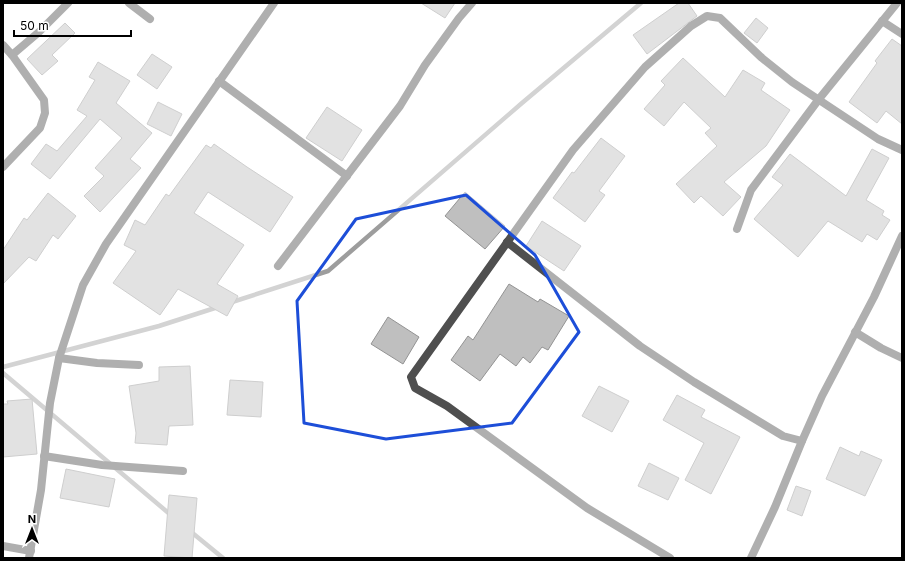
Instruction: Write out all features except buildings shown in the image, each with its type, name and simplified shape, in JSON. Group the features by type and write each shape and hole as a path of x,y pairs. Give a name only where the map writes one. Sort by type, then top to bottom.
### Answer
{"street":[{"path":"12,55 39,32 68,3"},
{"path":"129,3 150,19"},
{"path":"3,546 30,554 41,490 50,403 59,358 83,285 106,244 274,3"},
{"path":"278,266 400,106 425,65 459,18 472,3"},
{"path":"737,228 751,190 819,99 897,3"},
{"path":"670,558 587,508 447,406 415,388 411,378 573,150 645,67 691,26 707,16 720,18 762,58 792,82 878,139 902,150"},
{"path":"882,21 902,34"},
{"path":"3,45 12,55 44,100 45,113 40,128 3,167"},
{"path":"219,81 347,176"},
{"path":"751,558 775,507 822,396 874,297 902,236"},
{"path":"507,242 640,346 688,378 783,436 802,442"},
{"path":"855,332 881,348 902,358"},
{"path":"59,358 97,363 139,365"},
{"path":"44,456 102,465 183,471"}],"highlighted area":[{"path":"466,195 535,255 579,332 512,423 386,439 304,423 297,301 356,219"}],"waterway":[{"path":"229,303 328,271 522,103 641,3"},
{"path":"3,367 159,326 218,307"},
{"path":"3,373 172,516"},
{"path":"190,531 223,558"}]}
